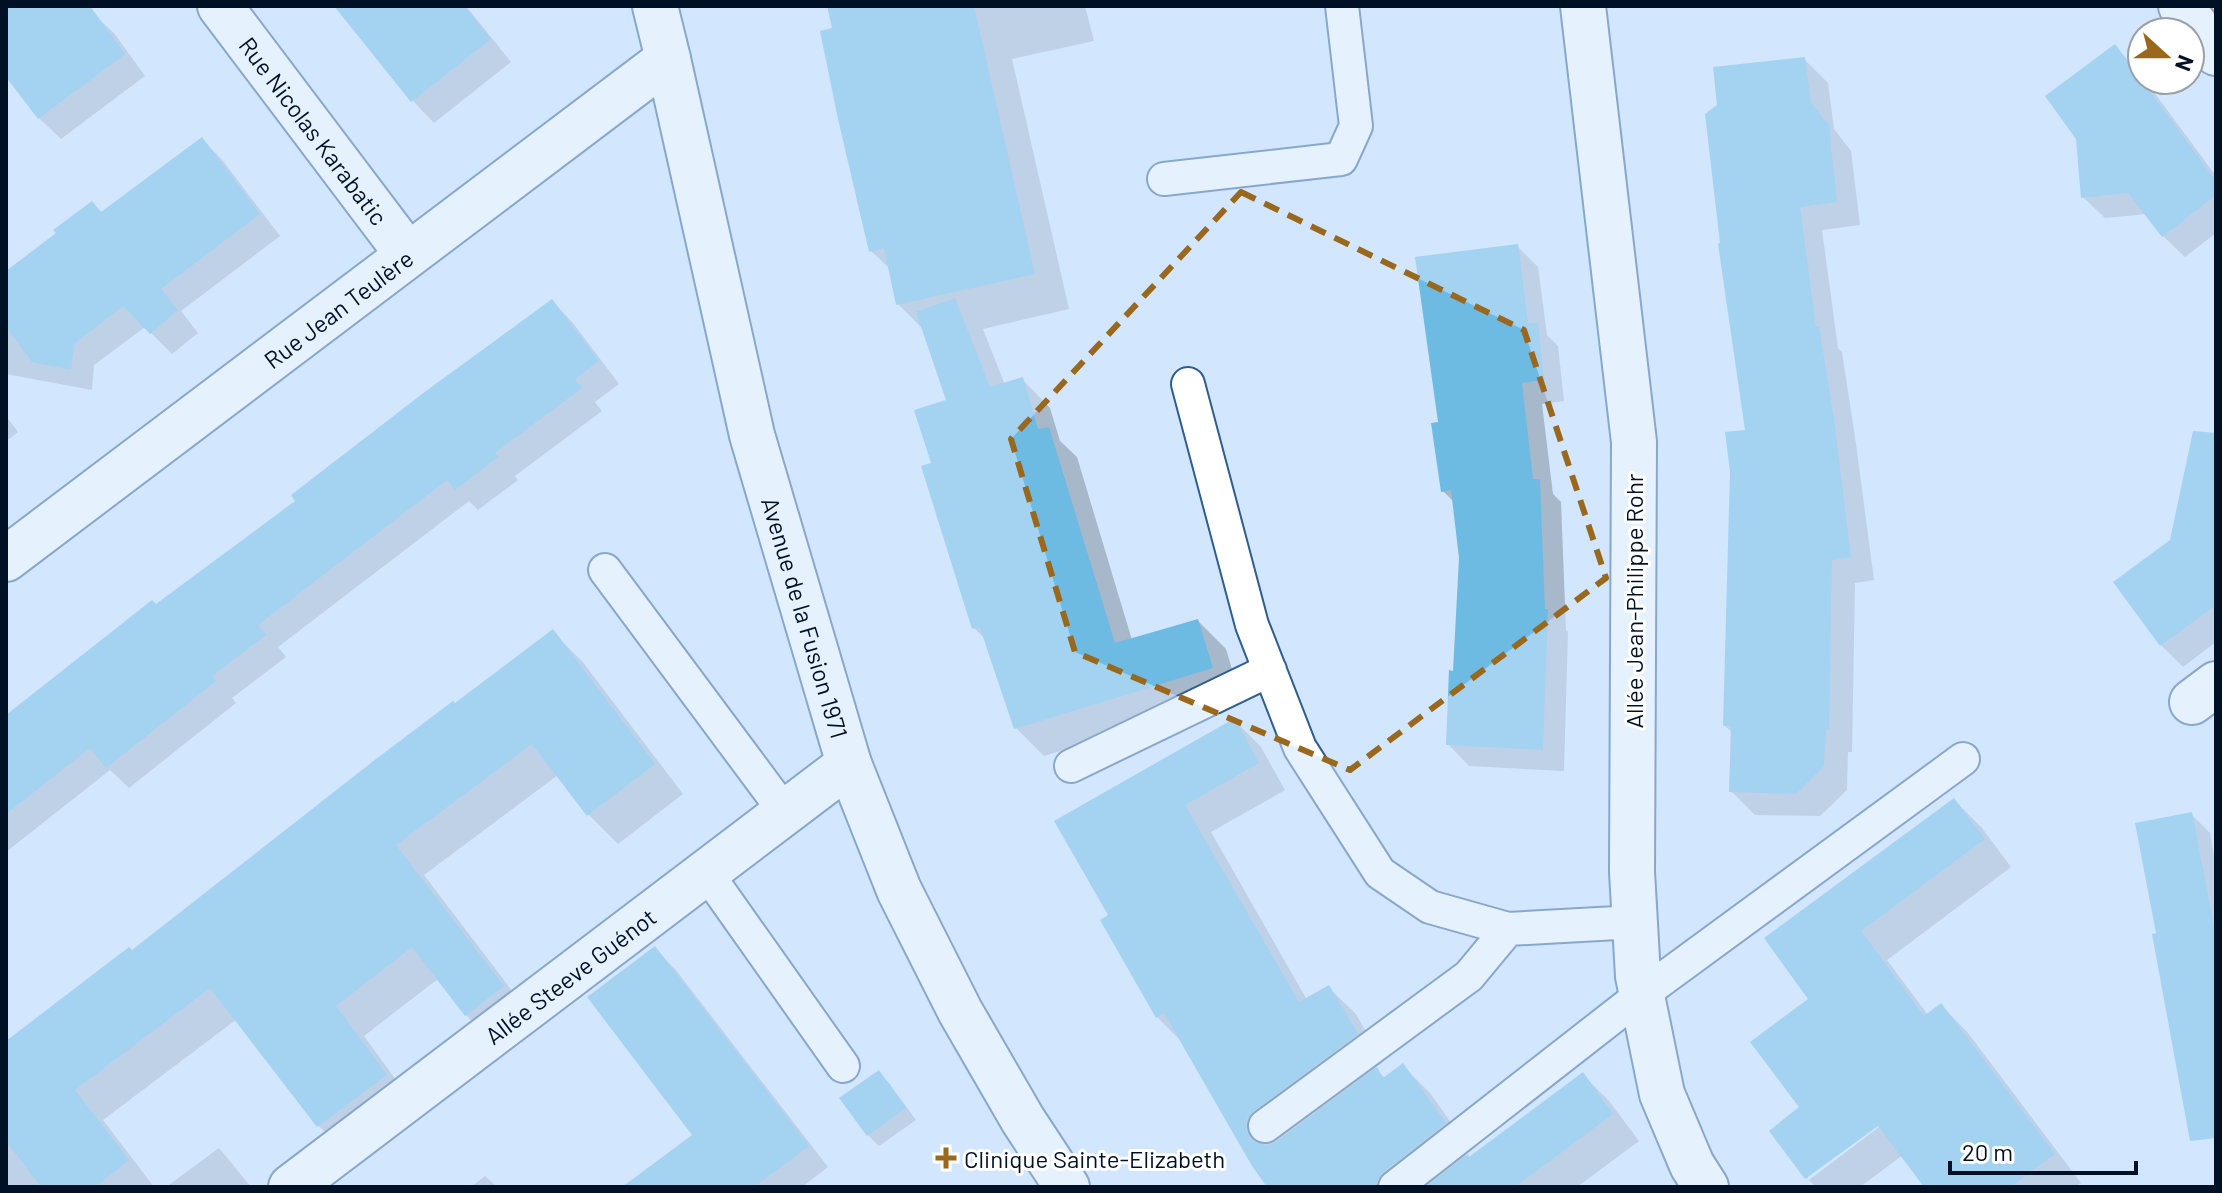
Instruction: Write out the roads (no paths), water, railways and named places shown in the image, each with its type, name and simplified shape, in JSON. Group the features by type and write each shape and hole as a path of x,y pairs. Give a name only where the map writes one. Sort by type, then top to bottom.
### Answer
{"street":[{"name":"Rue Nicolas Karabatic","path":"220,6 408,255"},
{"name":"Avenue de la Fusion 1971","path":"655,6 752,435 849,764 899,890 960,1011 1023,1120 1067,1187"},
{"name":"Allée Jean-Philippe Rohr","path":"1583,6 1634,442 1632,872 1638,976 1662,1094 1692,1165 1706,1187"},
{"path":"2181,6 2216,53"},
{"name":"Rue Jean Teulère","path":"6,559 668,59"},
{"name":"Allée Steeve Guénot","path":"291,1187 849,764"}],"lane":[{"path":"1164,179 1341,159 1356,126 1342,6"},
{"path":"1188,384 1252,625 1300,748 1380,873 1430,907 1508,929 1635,922"},
{"path":"605,570 785,812"},
{"path":"1071,766 1270,670"},
{"path":"1395,1187 1641,995 1963,759"},
{"path":"706,872 843,1066"},
{"path":"1265,1126 1469,976 1508,929"}],"place":[{"name":"Clinique Sainte-Elizabeth","path":"946,1158"}]}
